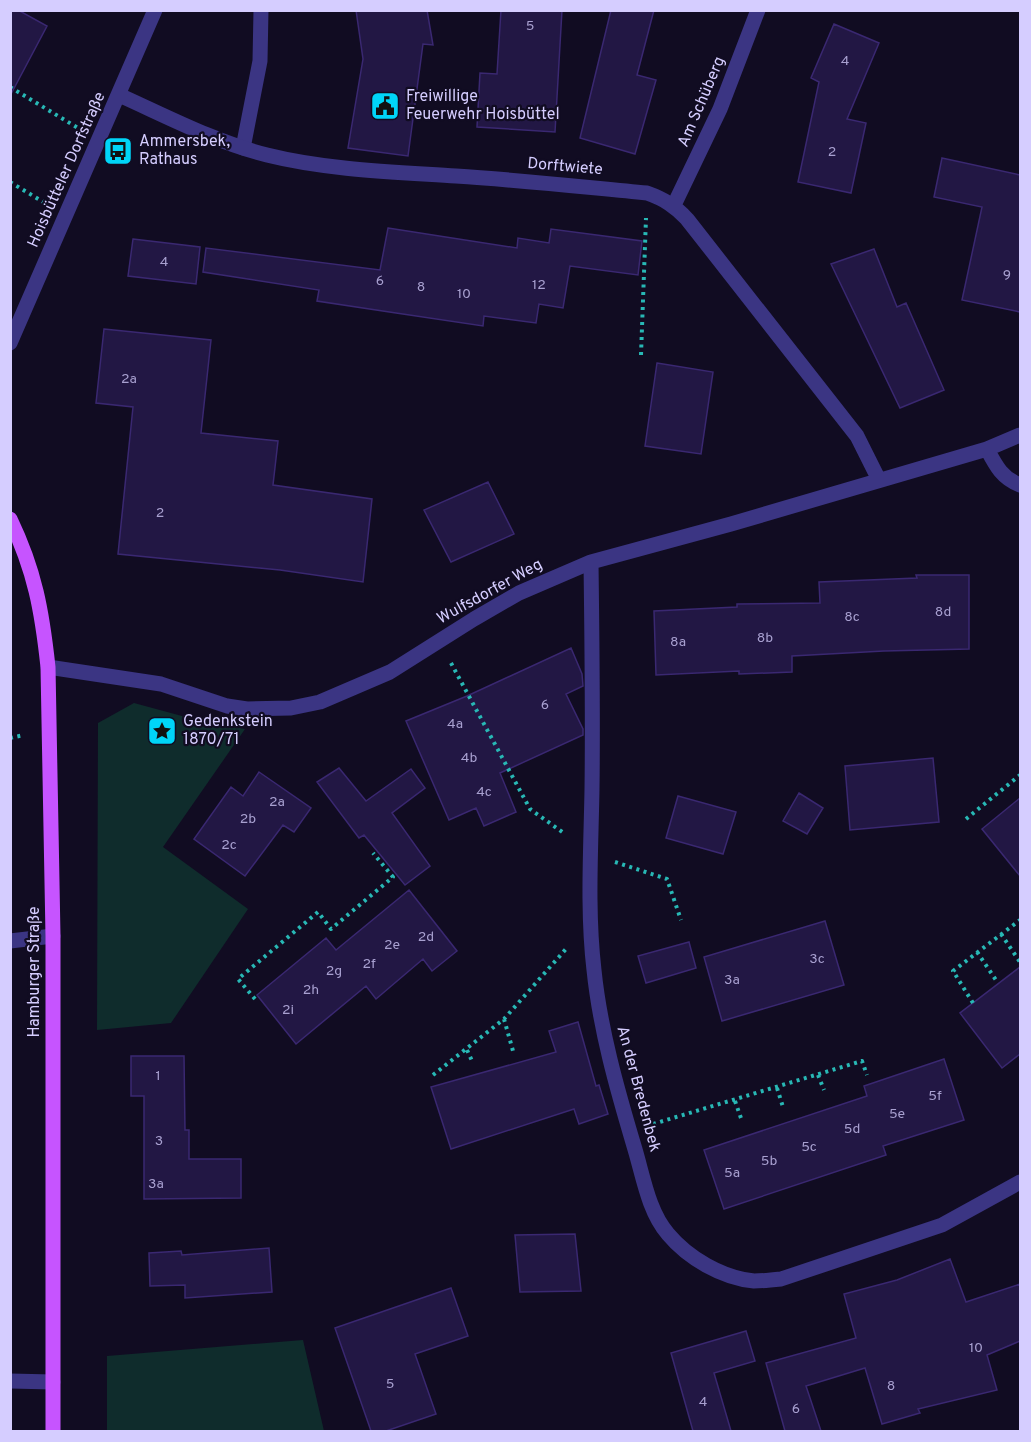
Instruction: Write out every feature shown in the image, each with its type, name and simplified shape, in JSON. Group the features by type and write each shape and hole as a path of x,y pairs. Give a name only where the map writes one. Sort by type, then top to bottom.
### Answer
{"main road":[{"name":"Hamburger Straße","path":"10,519 33,572 48,667 53,936 53,1431"}],"street":[{"name":"Hoisbütteler Dorfstraße","path":"10,343 155,10"},
{"path":"243,148 261,62 261,10"},
{"name":"Am Schüberg","path":"674,205 720,109 758,10"},
{"name":"Dorftwiete","path":"119,95 211,138 296,161 647,194 674,205 857,436 879,480"},
{"name":"Wulfsdorfer Weg","path":"48,667 161,684 227,706 267,710 320,702 390,672 474,618 519,593 591,562 731,524 987,449 1020,435"},
{"path":"987,449 998,470 1008,480 1020,485"},
{"name":"An der Bredenbek","path":"591,562 593,716 590,921 599,1011 654,1212 667,1233 703,1264 729,1275 753,1281 781,1279 942,1225 1020,1182"},
{"path":"10,941 53,936"},
{"path":"10,1381 53,1382"}],"path":[{"path":"10,87 99,141"},
{"path":"10,182 66,217"},
{"path":"641,355 647,194"},
{"path":"440,641 530,809 591,854 667,879 681,920"},
{"path":"966,819 1020,775"},
{"path":"255,999 238,979 318,912 332,929 393,878 373,853"},
{"path":"974,1003 953,971 1020,920"},
{"path":"433,1075 504,1019 590,921"},
{"path":"1001,934 1020,962"},
{"path":"977,952 998,983"},
{"path":"504,1019 513,1051"},
{"path":"467,1050 473,1063"},
{"path":"630,1131 862,1061 867,1076"},
{"path":"818,1075 824,1090"},
{"path":"777,1088 783,1107"},
{"path":"735,1101 742,1121"}],"green space":[{"path":"134,703 193,719 245,729 163,847 248,909 171,1023 97,1030 98,723"},
{"path":"303,1340 324,1431 107,1431 107,1356"}],"building":[{"path":"10,10 18,10 47,26 10,96"},
{"name":"Freiwillige Feuerwehr Hoisbüttel","path":"356,10 427,10 433,45 423,44 408,156 348,148 363,59"},
{"path":"501,10 562,10 555,132 477,127 480,73 497,74"},
{"path":"611,10 654,10 637,75 656,80 635,154 580,138"},
{"path":"834,24 879,43 847,119 866,123 851,193 798,182 819,82 811,78"},
{"path":"942,158 1020,175 1020,312 962,300 982,207 934,197"},
{"path":"388,228 517,248 518,238 549,243 551,229 642,241 638,275 570,266 563,308 539,304 536,323 484,316 483,326 317,301 319,290 203,272 206,248 380,270"},
{"path":"133,239 200,247 196,284 128,276"},
{"path":"874,249 897,307 906,303 944,390 900,408 831,264"},
{"path":"104,329 211,340 201,433 278,441 273,485 372,499 363,582 280,570 118,554 133,407 96,403"},
{"path":"657,363 713,372 701,454 645,446"},
{"path":"488,482 514,534 451,562 424,510"},
{"path":"916,575 969,575 969,649 792,656 792,672 739,674 739,671 656,675 654,611 737,607 737,604 820,603 819,582 917,578"},
{"path":"571,648 582,674 583,686 566,694 583,729 583,735 500,773 516,812 484,826 476,808 449,820 406,721 467,696"},
{"path":"933,758 939,822 850,830 845,766"},
{"path":"339,768 366,801 411,769 425,788 392,813 430,866 405,885 364,835 359,838 317,782"},
{"path":"259,772 311,808 294,832 283,825 245,876 194,839 231,787 243,796"},
{"path":"799,793 823,808 807,834 783,821"},
{"path":"678,796 736,812 723,854 666,838"},
{"path":"1020,798 1020,876 982,829"},
{"path":"409,890 457,951 432,971 423,959 376,999 366,986 296,1044 257,995 326,938 336,950"},
{"path":"825,921 844,985 722,1021 704,957"},
{"path":"689,942 696,968 646,983 638,956"},
{"path":"1020,967 1020,1054 1002,1068 960,1013"},
{"path":"578,1022 596,1086 599,1085 608,1114 579,1124 574,1109 451,1149 431,1087 556,1052 549,1031"},
{"path":"131,1056 184,1056 185,1130 189,1130 189,1159 241,1159 241,1198 144,1199 144,1096 131,1096"},
{"path":"944,1059 964,1120 883,1146 886,1155 724,1209 704,1150 867,1096 864,1086"},
{"path":"575,1234 581,1291 520,1292 515,1235"},
{"path":"269,1248 272,1292 185,1298 185,1285 150,1286 149,1253 181,1251 182,1255"},
{"path":"950,1259 966,1302 1020,1284 1020,1341 987,1355 997,1390 918,1409 920,1413 882,1424 865,1368 806,1386 821,1431 785,1431 766,1363 856,1338 844,1294 897,1280"},
{"path":"451,1288 468,1336 415,1354 436,1414 386,1431 371,1431 335,1328"},
{"path":"746,1331 755,1361 714,1373 731,1431 693,1431 671,1353"}],"place":[{"name":"Freiwillige Feuerwehr Hoisbüttel","path":"385,106"},
{"name":"Ammersbek, Rathaus","path":"118,151"},
{"name":"Gedenkstein 1870/71","path":"162,731"}]}
